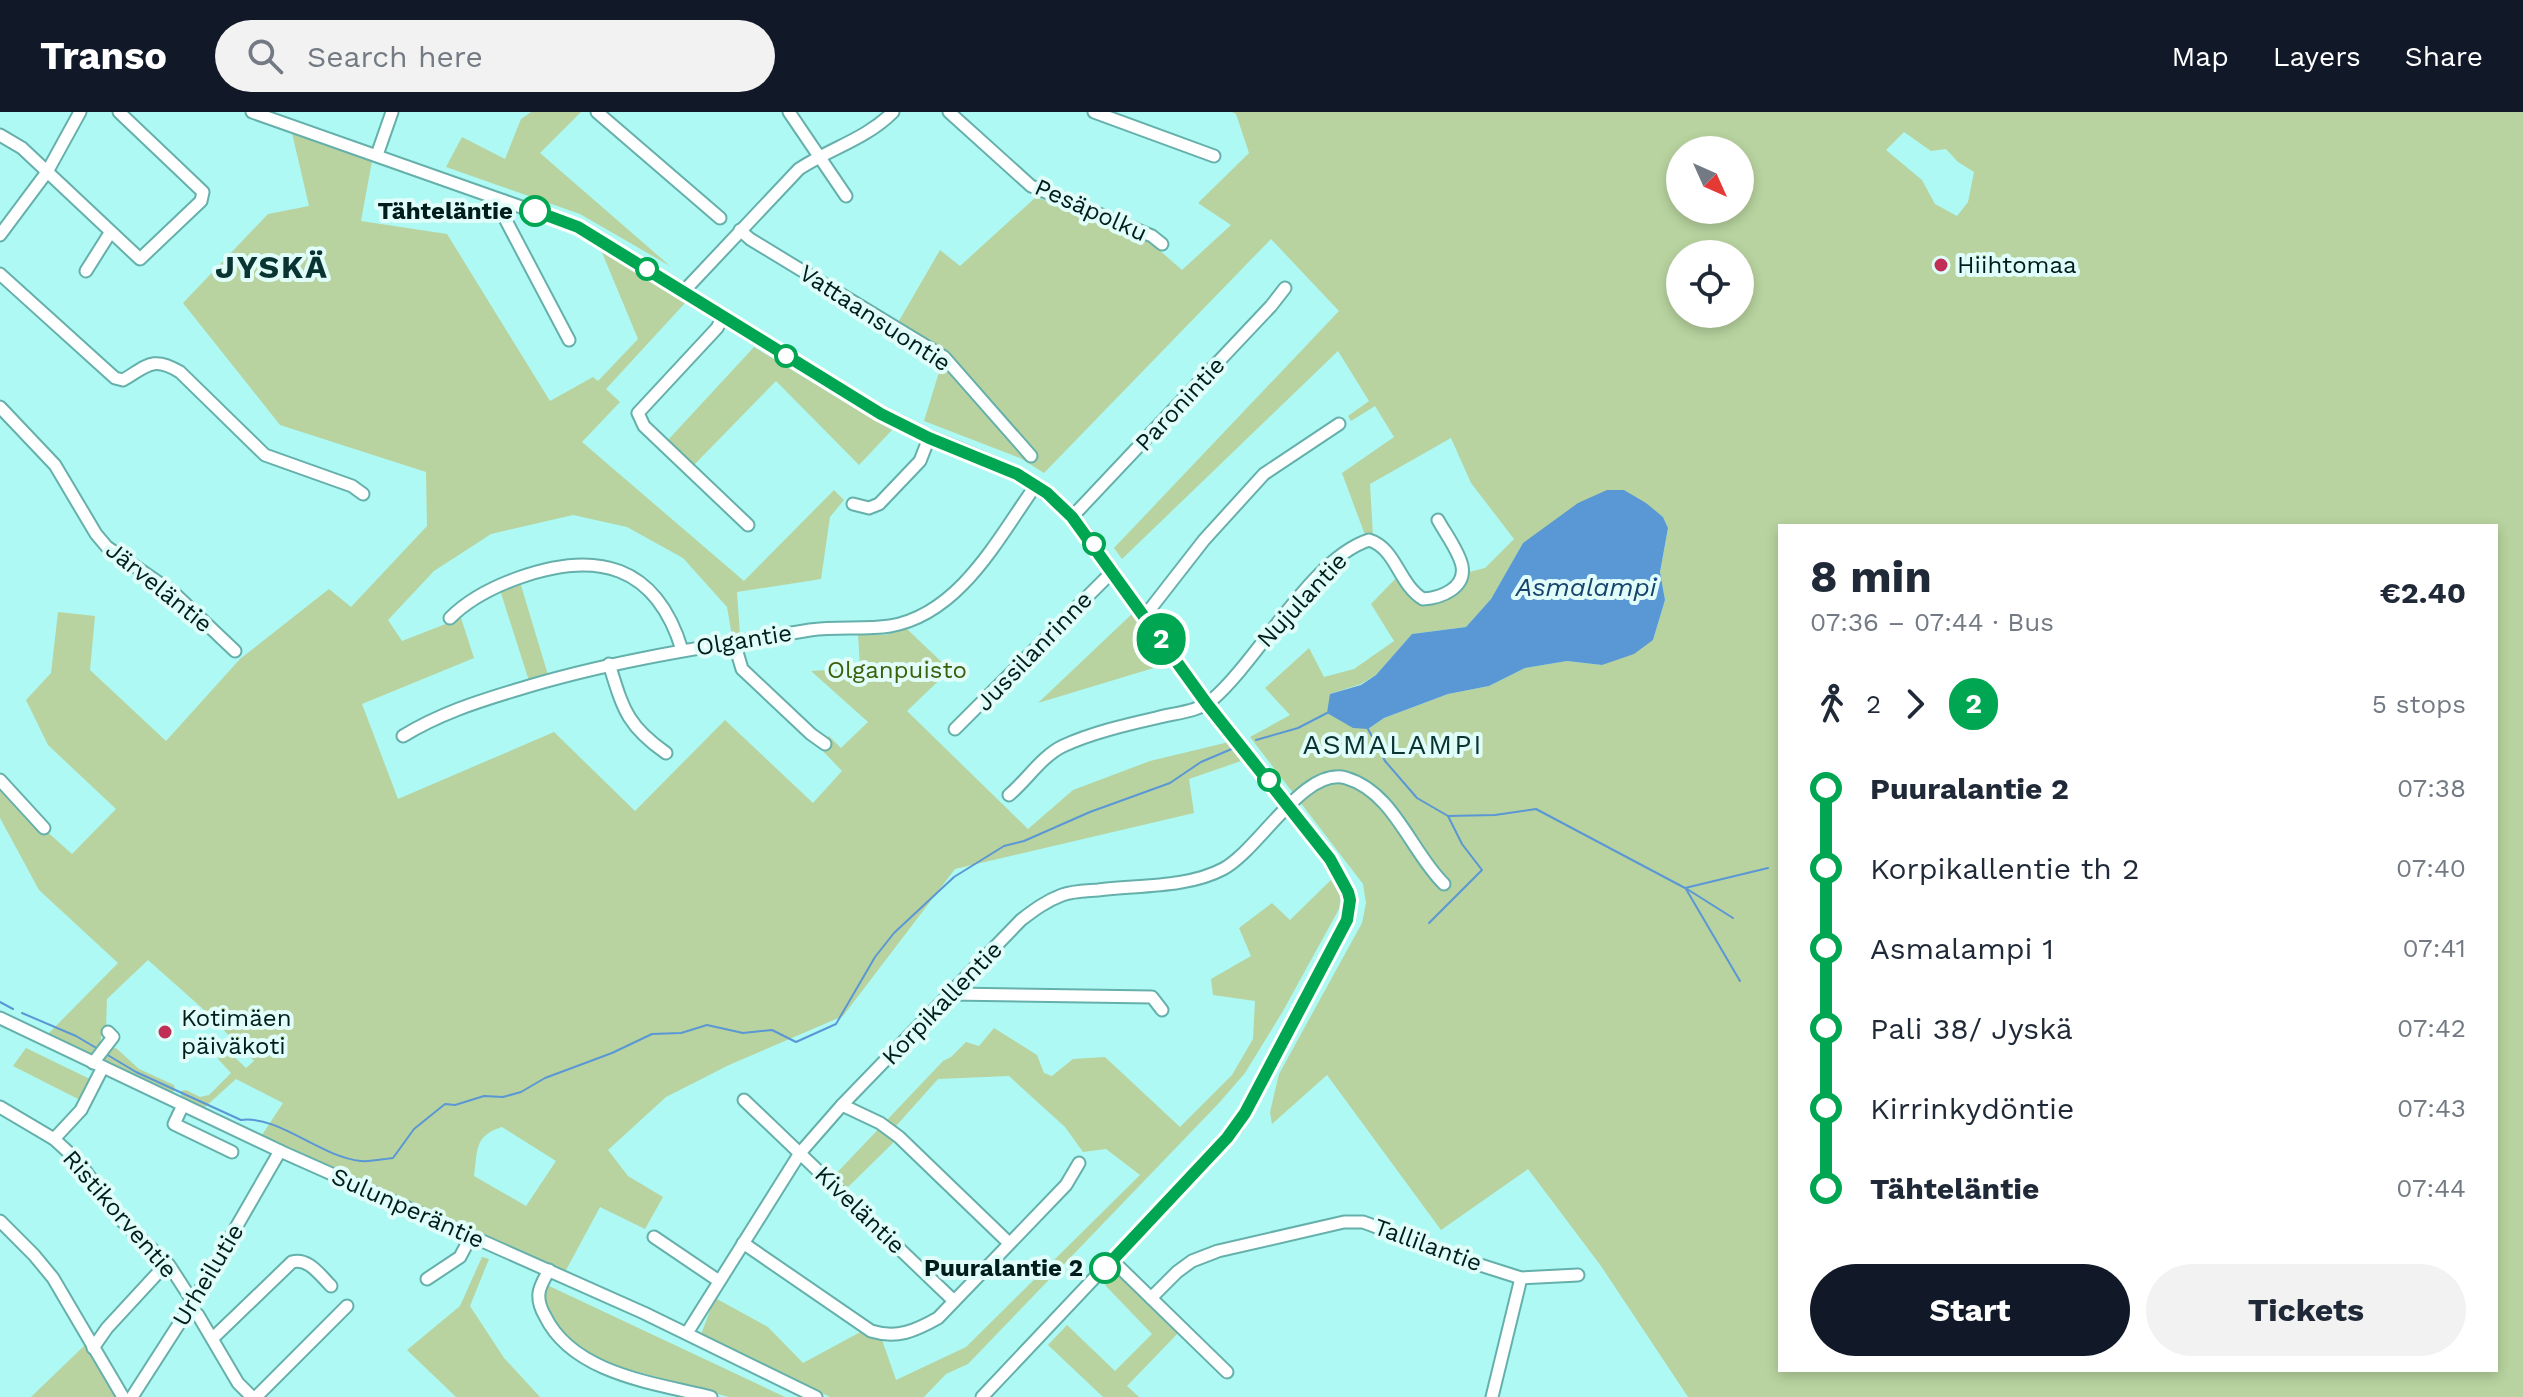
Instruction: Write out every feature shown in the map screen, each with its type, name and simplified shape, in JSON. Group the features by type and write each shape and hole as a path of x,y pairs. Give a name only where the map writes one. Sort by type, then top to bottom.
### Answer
{"street":[{"path":"0,235 47,172 80,112"},
{"path":"0,135 15,142 140,259 201,201 203,194 119,112"},
{"path":"252,112 578,227 881,414 929,438 994,463 1036,485 1072,517 1207,704 1321,847 1343,881 1350,900 1347,920 1237,1127 982,1397"},
{"path":"377,155 392,112"},
{"path":"597,112 720,218"},
{"path":"789,112 846,196"},
{"path":"684,291 799,169 819,156 857,140 878,127 893,112"},
{"name":"Pesäpolku","path":"949,112 1031,186 1152,236 1162,244"},
{"path":"1094,112 1214,156"},
{"path":"504,201 501,211 569,340"},
{"name":"Vattaansuontie","path":"740,230 944,357 1031,456"},
{"path":"86,271 110,233"},
{"path":"0,274 115,378 123,380 148,364 170,366 180,372 265,455 352,486 363,494"},
{"name":"Paronintie","path":"1072,517 1285,288"},
{"path":"723,317 717,328 638,413 644,426 748,525"},
{"name":"Järveläntie","path":"0,407 55,465 107,547 161,582 235,651"},
{"path":"1143,614 1264,474 1339,424"},
{"path":"853,504 869,508 879,504 920,461 929,438"},
{"name":"Olgantie","path":"403,736 457,708 609,664 832,627 892,626 931,611 953,594 980,563 1036,485"},
{"name":"Nujulantie","path":"1207,704 1320,575 1342,554 1361,543 1369,540 1384,548 1407,586 1423,599 1439,597 1454,589 1461,576 1462,565 1438,520"},
{"path":"450,618 462,605 505,583 553,567 596,564 628,576 653,594 673,621 682,650"},
{"name":"Jussilanrinne","path":"955,729 1113,571"},
{"path":"734,642 742,669 825,744"},
{"path":"609,664 624,713 632,725 666,753"},
{"path":"1009,795 1047,757 1064,745 1124,725 1207,704"},
{"name":"Korpikallentie","path":"687,1333 800,1153 842,1105 1021,920 1042,903 1066,893 1202,878 1226,868 1248,852 1288,805 1321,780 1330,777 1383,802 1444,884"},
{"path":"0,780 44,828"},
{"path":"951,994 1152,997 1162,1010"},
{"name":"Sulunperäntie","path":"0,1018 100,1058 183,1105 280,1151 687,1333 816,1397"},
{"path":"54,1139 81,1110 100,1058 113,1037 108,1032"},
{"name":"Kiveläntie","path":"744,1100 954,1301"},
{"path":"183,1105 174,1124 232,1152"},
{"path":"842,1105 880,1123 899,1137 1009,1243"},
{"name":"Ristikorventie","path":"0,1107 54,1139 78,1161 123,1222 167,1263 238,1383 254,1397"},
{"name":"Urheilutie","path":"132,1397 191,1305 280,1151"},
{"path":"743,1243 871,1331 887,1335 911,1333 938,1318 1066,1185 1079,1163"},
{"path":"0,1221 53,1278 123,1397"},
{"name":"Tallilantie","path":"1151,1298 1192,1261 1218,1251 1344,1222 1363,1222 1521,1278 1578,1275"},
{"path":"427,1279 460,1257 471,1236"},
{"path":"654,1237 719,1281"},
{"path":"213,1338 292,1262 300,1259 306,1262 331,1286"},
{"path":"1112,1260 1227,1372"},
{"path":"93,1348 107,1328 167,1263"},
{"path":"549,1270 538,1296 540,1308 550,1327 568,1346 598,1366 711,1397"},
{"path":"1492,1397 1521,1278"},
{"path":"254,1397 347,1306"}],"green space":[{"path":"531,112 581,112 540,153 670,266 580,214 446,167 462,137 505,159 521,119"},
{"path":"1232,112 2523,112 2523,1397 1688,1397 1601,1266 1528,1169 1441,1230 1327,1075 1272,1124 1270,1112 1279,1074 1362,923 1366,903 1363,884 1250,737 1290,715 1265,688 1309,648 1324,677 1354,669 1394,641 1371,604 1398,576 1421,601 1429,605 1456,591 1465,573 1485,568 1514,539 1471,483 1451,438 1370,484 1373,536 1365,535 1342,473 1394,437 1375,406 1351,421 1348,416 1369,401 1338,351 1122,559 1114,548 1339,311 1271,239 1044,473 1020,458 924,421 944,356 896,326 940,250 960,266 1036,197 1150,242 1182,270 1231,225 1198,203 1249,153 1236,114","holes":["1904,132 1931,151 1946,149 1958,162 1974,172 1968,202 1957,216 1935,204 1922,180 1886,150","1624,490 1663,517 1668,528 1660,572 1665,600 1653,640 1602,665 1567,661 1525,668 1489,686 1448,694 1384,718 1368,729 1330,694 1361,684 1376,675 1412,634 1466,627 1491,599 1523,543"]},
{"name":"Olganpuisto","path":"292,133 372,161 361,221 447,234 550,401 593,377 598,381 638,339 601,250 685,303 606,389 620,402 582,442 744,581 834,490 844,500 830,517 821,579 737,592 740,635 732,636 727,607 683,558 627,527 573,515 491,534 434,571 388,620 402,641 461,618 474,658 362,704 398,799 554,732 635,811 725,720 813,803 842,771 819,747 829,736 841,748 868,722 811,671 860,668 858,634 885,635 907,629 950,670 907,711 1028,829 1073,790 1150,761 1229,742 1244,760 1189,779 1194,813 955,869 843,1016 729,1065 666,1097 608,1150 628,1176 663,1197 645,1229 600,1207 565,1272 262,1135 283,1103 236,1079 204,1108 181,1097 181,1091 186,1090 200,1097 209,1095 231,1073 218,1059 218,1052 223,1046 246,1068 254,1061 202,1008 148,960 107,999 106,1029 101,1035 98,1049 92,1055 48,1034 118,963 39,890 0,818 0,782 72,854 116,809 48,745 26,700 51,673 58,612 95,616 90,670 166,741 240,659 329,589 351,607 427,526 426,472 280,425 183,303 268,214 309,206","holes":["502,1127 556,1161 526,1206 474,1176 482,1139"]},
{"path":"754,347 892,430 859,465 776,381 694,465 668,440"},
{"path":"520,582 548,675 529,681 500,590"},
{"path":"1134,612 1170,663 1038,703"},
{"path":"1334,877 1342,891 1339,909 1245,1073 968,1364 946,1374 924,1397 830,1397 701,1334 715,1298 768,1327 803,1363 864,1330 881,1337 896,1380 966,1347 1140,1175 1106,1149 1083,1152 1065,1127 1009,1076 938,1079 888,1135 895,1141 846,1189 832,1178 943,1061 966,1042 979,1046 994,1028 1037,1055 1044,1073 1052,1076 1073,1059 1105,1057 1180,1127 1232,1075 1253,1039 1255,1001 1213,995 1211,979 1251,956 1239,928 1272,903 1290,920"},
{"path":"26,1048 94,1081 84,1102 13,1066"},
{"path":"110,1048 116,1048 139,1069 174,1085 175,1089 172,1093 106,1062 103,1057"},
{"path":"482,1257 489,1259 470,1306 504,1358 540,1397 456,1397 407,1350 460,1306"},
{"path":"1117,1273 1180,1331 1127,1386 1139,1397 1103,1397 1048,1345 1067,1325 1115,1371 1152,1334 1105,1285"},
{"path":"547,1285 785,1397 729,1397 598,1361 569,1343 544,1306"},
{"path":"85,1345 119,1397 31,1397"}],"water":[{"name":"Asmalampi","path":"1607,490 1624,490 1646,503 1663,517 1668,528 1660,572 1665,600 1653,640 1634,654 1602,665 1567,661 1525,668 1489,686 1448,694 1384,718 1368,729 1353,728 1327,713 1330,694 1361,685 1376,675 1412,634 1466,627 1491,599 1523,543 1578,503"}],"waterway":[{"path":"1256,740 1298,728 1327,713"},
{"path":"1368,729 1385,761 1417,798 1448,816 1495,815 1536,809 1685,888 1768,868"},
{"path":"106,1054 136,1072 241,1120 270,1124 346,1158 365,1161 393,1158 414,1129 445,1104 455,1105 484,1096 503,1097 521,1092 545,1078 652,1034 681,1033 707,1025 743,1033 772,1030 796,1042 836,1024 875,957 894,933 954,877 1004,846 1024,841 1090,812 1170,783 1201,762 1234,748"},
{"path":"1429,923 1482,870 1462,844 1448,816"},
{"path":"1686,889 1740,981"},
{"path":"1687,889 1733,918"},
{"path":"0,1002 13,1009"},
{"path":"22,1013 98,1049"}],"bus line":[{"name":"2","path":"535,211 578,227 881,414 929,438 994,463 1047,493 1093,543 1207,704 1312,835 1343,881 1350,900 1347,920 1237,1127 1105,1268"}],"place":[{"name":"Tähteläntie","path":"535,211"},
{"name":"Hiihtomaa","path":"1941,265"},
{"name":"Kotimäen päiväkoti","path":"165,1032"},
{"name":"Puuralantie 2","path":"1105,1268"}],"district":[{"name":"JYSKÄ","path":"272,267"},
{"name":"ASMALAMPI","path":"1393,744"}]}
